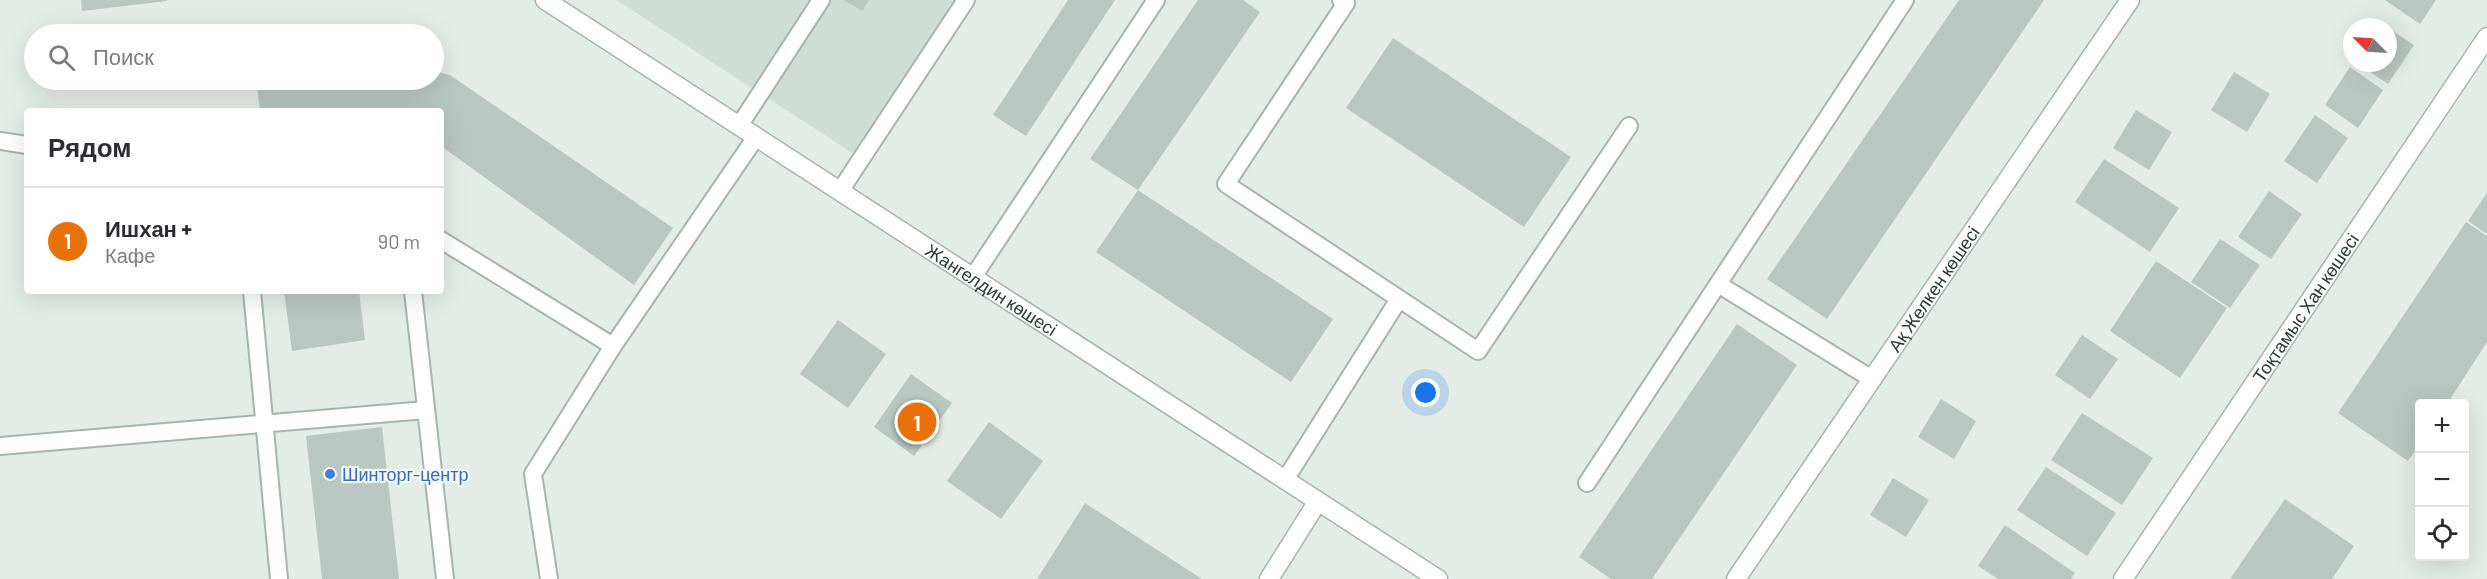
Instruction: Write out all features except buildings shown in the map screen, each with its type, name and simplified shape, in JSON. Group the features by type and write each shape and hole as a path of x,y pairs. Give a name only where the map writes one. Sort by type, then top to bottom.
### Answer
{"street":[{"name":"Жангелдин көшесі","path":"545,0 1438,579"},
{"name":"Ақ Желкен көшесі","path":"1736,579 2130,0"},
{"name":"Тоқтамыс Хан көшесі","path":"2123,579 2487,37"},
{"path":"1269,579 1318,501"}],"lane":[{"path":"739,126 821,0"},
{"path":"840,191 966,0"},
{"path":"973,277 1156,0"},
{"path":"1341,0 1346,3 1226,184 1478,351 1629,126"},
{"path":"1587,483 1905,0"},
{"path":"549,579 533,474 613,346 756,137"},
{"path":"0,141 24,145"},
{"path":"444,242 613,346"},
{"path":"1718,284 1872,380"},
{"path":"252,294 279,579"},
{"path":"413,294 446,579"},
{"path":"1285,480 1399,299"},
{"path":"0,446 426,410"}],"shaded area":[{"path":"616,0 955,0 854,154"}],"place":[{"name":"Ишхан +","path":"917,422"},
{"name":"Шинторг-центр","path":"330,474"}]}
